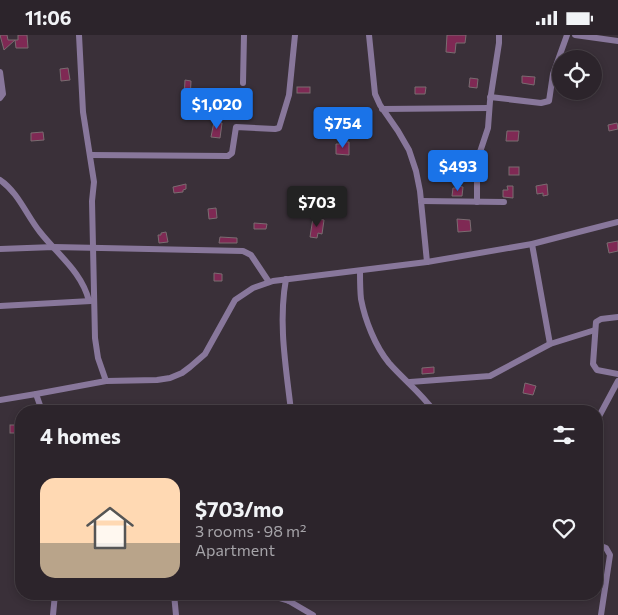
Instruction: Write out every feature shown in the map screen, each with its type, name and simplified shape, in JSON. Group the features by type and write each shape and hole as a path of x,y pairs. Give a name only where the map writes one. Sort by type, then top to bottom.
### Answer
{"street":[{"path":"80,35 83,112 94,182 92,301 96,348 106,381"},
{"path":"243,83 244,35"},
{"path":"90,155 228,155 232,153 234,148 236,127 279,128 289,95 295,35"},
{"path":"369,35 375,94 382,109 409,149 416,171 427,262"},
{"path":"477,202 477,161 488,128 490,97 497,62 498,35"},
{"path":"490,97 541,103 549,101 553,74 567,35"},
{"path":"575,35 618,41"},
{"path":"0,72 3,94 0,98"},
{"path":"382,109 489,108"},
{"path":"0,180 12,192 41,233 81,281 92,301"},
{"path":"421,201 504,202"},
{"path":"0,400 106,381 158,380 182,373 198,361 210,346 235,300 248,291 269,282 427,262 532,244 618,222"},
{"path":"532,244 550,344"},
{"path":"0,249 54,247 243,251 251,255 269,282"},
{"path":"360,271 361,298 368,322 383,354 430,405"},
{"path":"286,279 283,298 283,329 290,405"},
{"path":"0,306 92,301"},
{"path":"618,317 598,321 595,330 593,364 597,370 618,374"},
{"path":"410,382 490,376 550,344 595,330"},
{"path":"603,409 618,381"},
{"path":"36,394 40,405"},
{"path":"601,615 610,555 606,548 603,547"},
{"path":"53,615 54,600"},
{"path":"175,600 176,615"},
{"path":"286,600 313,615"}],"building":[{"path":"0,35 7,35 8,40 15,40 4,50"},
{"path":"18,35 27,35 28,48 16,48 15,40 18,40"},
{"path":"447,35 466,35 465,43 456,43 455,53 446,52"},
{"path":"68,68 70,80 61,81 60,69"},
{"path":"522,76 535,77 534,85 522,83"},
{"path":"470,78 478,79 477,88 469,87"},
{"path":"185,80 191,81 190,100 184,99"},
{"path":"297,87 310,87 310,93 297,93"},
{"path":"415,87 426,87 425,94 415,94"},
{"path":"214,122 222,123 220,138 211,137"},
{"path":"617,123 618,129 609,131 608,125"},
{"path":"507,131 519,131 518,141 506,141"},
{"path":"43,132 44,140 31,141 31,133"},
{"path":"343,142 349,142 349,155 336,154 336,144 343,144"},
{"path":"453,160 460,161 460,167 452,166"},
{"path":"509,167 519,167 519,175 509,175"},
{"path":"186,184 186,189 183,192 174,193 173,187"},
{"path":"547,184 548,195 543,196 543,193 537,194 536,186"},
{"path":"457,186 463,187 462,196 452,196 453,188 457,188"},
{"path":"507,186 513,186 513,198 503,197 503,190 508,190"},
{"path":"216,208 217,218 209,219 208,209"},
{"path":"313,218 324,220 322,234 318,233 317,238 310,237"},
{"path":"457,219 470,220 471,231 458,232"},
{"path":"254,223 267,224 266,229 254,229"},
{"path":"166,232 168,242 159,243 158,235"},
{"path":"220,237 237,238 237,243 219,243"},
{"path":"618,241 618,251 609,253 607,243"},
{"path":"214,273 222,274 222,281 214,281"},
{"path":"434,367 434,373 422,374 422,368"},
{"path":"525,383 536,386 533,395 523,393"},
{"path":"10,425 15,425 15,433 10,433"}]}
